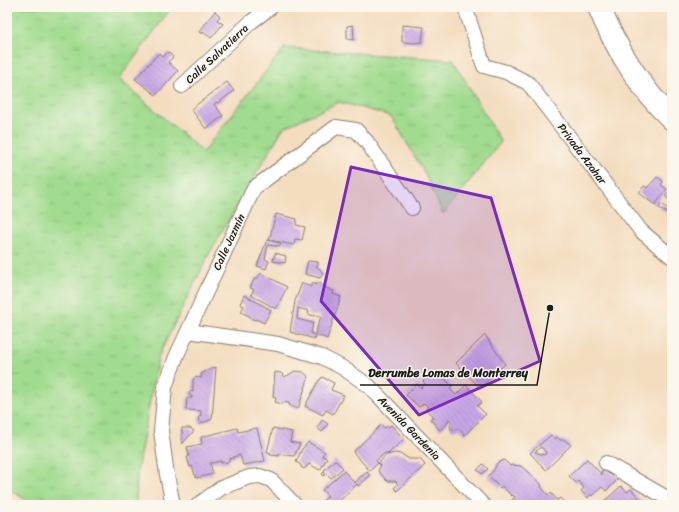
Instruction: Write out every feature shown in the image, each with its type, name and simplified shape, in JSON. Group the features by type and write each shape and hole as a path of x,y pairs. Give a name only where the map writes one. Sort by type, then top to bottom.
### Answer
{"main road":[{"path":"599,7 605,22 645,89 663,111 672,119"}],"street":[{"name":"Calle Salvatierra","path":"182,86 251,22 270,7"},
{"name":"Privada Azahar","path":"465,7 484,66 506,72 528,83 641,231 672,257"},
{"name":"Calle Jazmín","path":"173,505 161,431 165,387 176,357 254,188 336,127 356,130 367,142 412,208"},
{"name":"Avenida Gardenia","path":"188,331 278,344 322,357 343,368 369,386 483,505"},
{"path":"606,463 672,501"},
{"path":"198,505 220,488 249,477 260,476 271,480 295,505"}],"highlighted area":[{"path":"351,167 491,198 540,361 419,415 321,301"}],"green space":[{"path":"7,7 172,7 119,79 203,152 284,48 453,60 501,142 443,214 425,174 391,116 339,102 283,128 210,252 158,357 137,471 136,504 133,505 34,505 7,488"}],"building":[{"path":"215,11 220,16 217,20 223,24 211,38 203,32 202,34 199,32"},
{"path":"353,25 354,40 347,39 347,26"},
{"path":"402,25 424,27 422,42 402,42"},
{"path":"168,52 173,57 168,62 178,71 156,95 135,79 159,53 163,57"},
{"path":"227,82 234,91 218,103 216,102 214,104 223,116 206,129 191,109"},
{"path":"657,177 663,182 661,185 667,189 655,205 639,193 644,186 647,188"},
{"path":"672,188 672,202 665,196"},
{"path":"662,204 669,210 667,213 659,208"},
{"path":"276,214 297,219 296,225 305,227 302,240 295,239 294,245 269,240"},
{"path":"267,240 281,243 280,246 268,245 265,259 269,261 266,269 257,266"},
{"path":"275,253 286,256 285,263 273,261"},
{"path":"308,261 318,262 318,265 316,266 323,274 320,278 305,274"},
{"path":"261,273 287,287 276,309 251,295 254,289 250,288 255,278 257,279"},
{"path":"317,282 321,284 321,286 334,291 333,294 341,297 327,339 315,334 321,316 308,314 309,311 298,308 297,319 313,323 311,333 316,336 315,339 290,332 295,301 302,283 311,287 312,283 316,285"},
{"path":"244,295 271,310 264,323 252,319 241,312 244,306 240,304"},
{"path":"485,335 505,364 480,388 456,363"},
{"path":"216,367 212,419 200,424 198,418 201,415 201,411 186,410 187,398 192,398 189,393 190,391 193,392 193,380 196,377 201,378 202,373"},
{"path":"295,371 303,372 307,375 308,379 298,409 290,406 289,403 284,402 282,404 275,402 276,398 273,397 275,372 281,373 285,377"},
{"path":"434,371 436,374 438,372 452,386 450,389 456,395 466,385 482,402 477,406 486,414 465,435 459,429 451,429 450,425 452,422 449,419 447,424 440,430 430,419 433,417 426,409 428,407 424,403 419,407 406,395 417,384 421,388 425,384 423,381"},
{"path":"322,377 334,383 331,390 344,395 333,414 326,410 323,415 305,406"},
{"path":"322,420 328,424 322,432 317,428"},
{"path":"381,425 384,428 391,425 404,439 388,454 386,452 376,461 378,463 370,471 353,452"},
{"path":"182,428 190,428 194,431 182,444"},
{"path":"237,428 238,432 257,428 265,461 243,465 240,455 229,459 229,462 221,463 221,461 210,463 213,474 196,478 187,457 189,456 187,447 202,444 201,437"},
{"path":"273,428 292,432 290,442 300,444 294,456 279,454 279,456 270,455 271,453 267,452"},
{"path":"551,435 555,439 557,437 560,440 565,440 571,445 546,470 530,453","holes":["541,447 546,454 544,455 535,452"]},
{"path":"308,442 325,452 322,456 327,458 320,470 309,464 304,469 296,462 302,449"},
{"path":"396,453 409,459 420,459 425,465 397,491 394,488 398,484 395,481 387,481 378,471 380,466 378,464 386,455"},
{"path":"587,459 602,475 601,472 604,468 619,478 606,491 602,487 592,496 591,494 588,498 581,491 584,488 578,481 576,483 569,476"},
{"path":"335,460 343,468 331,478 326,473 324,476 322,474 325,471 324,470"},
{"path":"504,460 510,466 521,466 541,484 542,488 548,495 551,493 557,500 560,498 565,503 562,505 513,505 514,504 511,501 515,497 502,486 500,488 488,476 494,470 497,463"},
{"path":"483,464 488,469 482,474 477,470"},
{"path":"344,471 355,483 367,472 370,476 358,486 357,484 335,505 328,505 323,501 328,496 322,490"},
{"path":"621,486 627,492 631,489 643,503 641,505 600,505"}],"place":[{"name":"Derrumbe Lomas de Monterrey","path":"550,308"}]}
